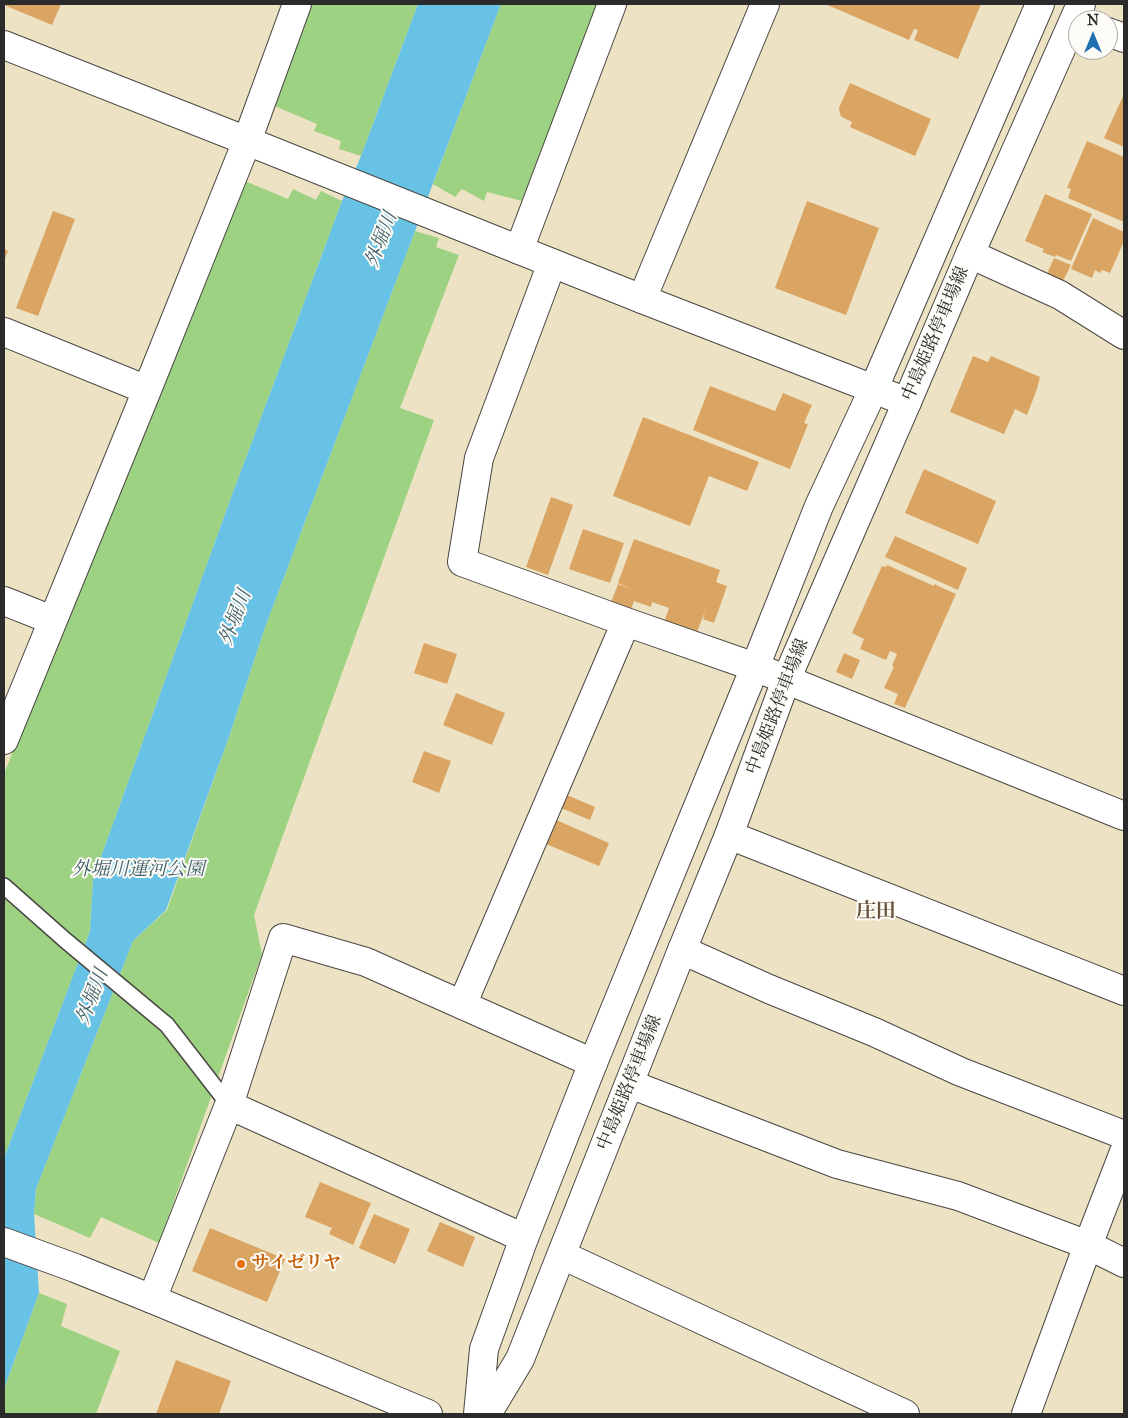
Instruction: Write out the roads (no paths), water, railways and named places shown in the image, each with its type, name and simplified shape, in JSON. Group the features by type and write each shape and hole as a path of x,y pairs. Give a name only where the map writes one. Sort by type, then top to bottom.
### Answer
{"street":[{"path":"4,740 148,390 247,140 297,4"},
{"path":"519,250 612,4"},
{"path":"642,299 765,4"},
{"name":"中島姫路停車場線","path":"478,1414 484,1349 524,1238 819,506 874,388 1038,4"},
{"name":"中島姫路停車場線","path":"487,1414 520,1359 730,834 786,680 908,402 970,254 1068,36"},
{"path":"4,45 247,140 642,299 908,402"},
{"path":"970,254 1060,295 1124,335"},
{"path":"552,263 479,458 462,562 755,667 1124,816"},
{"path":"4,332 148,390"},
{"path":"4,601 52,620"},
{"path":"462,1005 626,622"},
{"path":"730,834 1124,991"},
{"path":"152,1299 228,1105 283,938 366,962 594,1063"},
{"path":"682,950 769,989 874,1032 961,1072 1124,1135"},
{"path":"630,1084 837,1164 958,1196 1088,1245 1124,1263"},
{"path":"228,1105 524,1238"},
{"path":"1026,1414 1124,1152"},
{"path":"4,1242 152,1299 428,1414"},
{"path":"562,1255 905,1414"}],"lane":[{"path":"4,886 65,940 167,1025 228,1105"}],"water":[{"name":"外堀川運河公園","path":"418,4 501,4 264,630 229,737 166,910 133,941 36,1189 34,1214 39,1293 4,1389 4,1158 90,931 93,879 229,503"}],"place":[{"name":"サイゼリヤ","path":"241,1264"}],"district":[{"name":"庄田","path":"876,912"}],"water label":[{"name":"外堀川","path":"382,240"},
{"name":"外堀川","path":"236,618"},
{"name":"外堀川","path":"93,997"}]}
